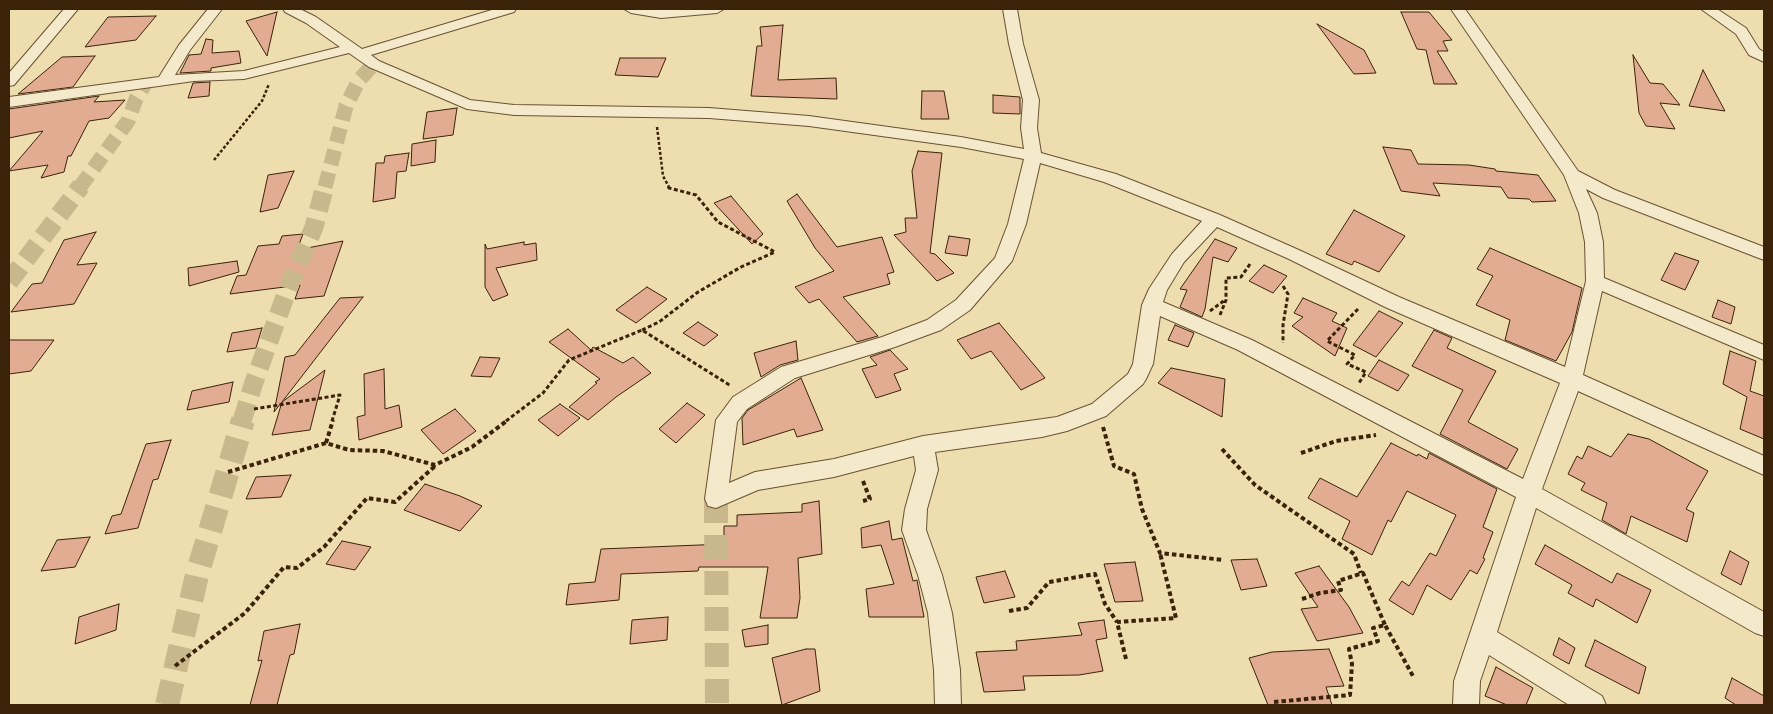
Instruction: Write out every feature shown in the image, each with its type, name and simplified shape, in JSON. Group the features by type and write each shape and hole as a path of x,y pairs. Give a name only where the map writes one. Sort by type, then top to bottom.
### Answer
{"street":[{"path":"9,82 71,9"},
{"path":"164,81 184,48 215,9"},
{"path":"290,9 311,20 374,64 466,104 514,110 656,111 809,121 961,142 1033,156 1110,178 1214,218 1392,302 1764,466"},
{"path":"471,9 483,17"},
{"path":"9,102 164,81 244,75 357,51 509,9"},
{"path":"631,9 660,14 717,9"},
{"path":"1010,9 1016,44 1032,100 1029,128 1033,156 1016,224 1003,261 964,305 934,325 862,351 788,372 740,403 727,420 716,499 755,481 834,468 923,445 1042,429 1098,410 1136,379 1142,364 1152,305 1158,289 1178,258 1214,218"},
{"path":"1458,9 1572,175 1588,213 1594,242 1595,281 1572,380 1529,493 1467,681 1466,705"},
{"path":"1708,9 1741,31 1754,52 1764,58"},
{"path":"1572,175 1609,194 1764,254"},
{"path":"1595,281 1764,353"},
{"path":"1152,305 1245,344 1346,399 1529,493 1764,625"},
{"path":"923,445 927,470 916,509 914,530 930,575 940,613 948,670 948,705"},
{"path":"1483,637 1593,705"}],"path":[{"path":"214,160 262,101 275,67"},
{"path":"176,666 245,613 284,567 297,568 324,547 367,498 395,502 435,465 472,447 543,392 569,360 659,322 707,287 741,267 775,252 718,222 696,195 669,188 663,176 656,111"},
{"path":"1208,328 1219,318 1226,300 1226,278 1240,277 1250,264"},
{"path":"1283,286 1288,294 1283,325 1283,344 1289,345"},
{"path":"1346,399 1366,372 1347,364 1355,355 1327,341 1358,309"},
{"path":"642,330 734,387"},
{"path":"254,409 340,395 326,443"},
{"path":"1098,410 1114,466 1134,474 1142,509 1160,553 1176,618 1117,622"},
{"path":"1301,453 1336,441 1383,434 1412,433"},
{"path":"228,472 326,443 349,450 384,450 435,465"},
{"path":"1222,449 1255,485 1354,554 1385,625 1414,678"},
{"path":"862,478 870,499 863,501"},
{"path":"1160,553 1224,560"},
{"path":"1302,599 1320,593 1341,590 1338,581 1361,573"},
{"path":"1009,611 1027,608 1049,582 1095,574 1105,604 1117,622 1126,659"},
{"path":"1274,702 1350,695 1352,664 1350,649 1378,641 1373,628 1385,625"}],"building":[{"path":"277,12 267,56 246,21"},
{"path":"1401,12 1429,12 1452,40 1443,41 1448,51 1437,51 1457,84 1434,84 1426,50 1417,49"},
{"path":"156,16 136,40 85,47 108,17"},
{"path":"1317,24 1364,50 1376,73 1354,74"},
{"path":"783,25 778,80 836,78 837,99 751,96 757,46 762,46 760,27"},
{"path":"206,39 213,40 212,53 239,51 241,63 211,68 211,71 180,73 189,55 201,54"},
{"path":"1633,55 1650,83 1663,84 1680,105 1660,103 1675,129 1646,126 1639,113"},
{"path":"95,56 73,87 18,94 62,57"},
{"path":"620,58 666,58 658,77 615,75"},
{"path":"1703,70 1725,111 1689,106"},
{"path":"210,82 209,96 188,98 193,83"},
{"path":"922,91 944,91 949,119 921,119"},
{"path":"993,95 1020,97 1020,114 993,113"},
{"path":"99,96 94,102 125,100 109,118 89,121 71,156 68,156 64,172 41,178 48,165 9,171 43,131 9,138 9,109"},
{"path":"457,108 453,135 423,139 427,112"},
{"path":"436,140 435,162 411,166 412,144"},
{"path":"1383,147 1411,150 1418,164 1469,165 1495,169 1496,171 1538,175 1556,201 1532,202 1529,199 1508,198 1501,187 1433,183 1440,196 1401,191"},
{"path":"918,151 942,153 930,253 935,254 954,273 937,281 894,235 906,232 905,218 917,218 912,171"},
{"path":"409,153 406,171 397,172 395,198 373,202 376,163 384,163 385,156"},
{"path":"294,171 278,208 260,212 268,175"},
{"path":"797,194 837,247 882,237 894,272 887,274 890,284 843,297 878,336 857,342 819,299 809,303 795,287 834,271 815,248 787,201"},
{"path":"731,196 763,234 752,244 714,203"},
{"path":"1354,210 1405,236 1379,272 1354,261 1352,265 1326,254"},
{"path":"96,232 77,265 97,263 74,304 11,312 32,284 42,283 64,240"},
{"path":"303,234 297,250 343,241 324,296 295,299 300,285 230,294 237,276 246,275 258,246 279,244 282,236"},
{"path":"949,236 970,239 967,256 945,253"},
{"path":"1215,239 1237,248 1228,262 1213,257 1205,309 1202,317 1180,307 1187,290 1180,289"},
{"path":"524,242 524,245 536,243 537,260 496,268 508,295 493,301 485,287 485,244 487,249"},
{"path":"1490,248 1582,288 1572,332 1556,361 1505,340 1510,320 1476,305 1493,276 1477,269"},
{"path":"1675,253 1699,261 1685,290 1661,280"},
{"path":"237,261 239,272 189,286 188,268"},
{"path":"1264,265 1287,276 1273,293 1249,281"},
{"path":"647,287 667,299 636,323 616,310"},
{"path":"363,297 274,412 285,357 295,355 340,298"},
{"path":"1303,298 1337,313 1332,321 1347,328 1335,356 1292,326 1303,317 1294,313"},
{"path":"1718,300 1735,307 1731,324 1712,317"},
{"path":"1379,311 1403,323 1376,357 1353,345"},
{"path":"698,322 718,335 704,346 683,333"},
{"path":"999,323 1045,378 1021,390 991,351 971,359 957,340"},
{"path":"1175,325 1194,333 1188,347 1168,340"},
{"path":"262,328 256,348 227,352 232,333"},
{"path":"568,329 591,350 593,347 623,363 633,357 651,373 616,397 588,420 569,407 600,379 549,342"},
{"path":"1434,330 1452,338 1447,348 1496,371 1468,422 1518,449 1507,469 1440,434 1463,390 1412,366"},
{"path":"9,340 54,340 31,371 9,374"},
{"path":"796,341 798,360 780,365 761,377 754,353"},
{"path":"890,350 908,369 894,374 901,390 876,398 862,369 877,365 870,357"},
{"path":"1730,351 1756,361 1750,391 1764,396 1764,439 1740,429 1747,397 1723,384"},
{"path":"480,357 500,358 491,377 471,376"},
{"path":"1379,360 1409,375 1398,391 1368,376"},
{"path":"1171,368 1225,379 1222,417 1158,383"},
{"path":"384,369 385,409 399,405 402,427 359,440 357,417 365,415 364,374"},
{"path":"325,370 310,430 272,435 282,402"},
{"path":"801,378 823,430 797,437 794,429 743,445 742,418 748,410"},
{"path":"233,382 229,402 187,410 192,391"},
{"path":"687,403 705,415 676,443 659,429"},
{"path":"560,404 580,418 558,436 538,420"},
{"path":"455,409 476,431 443,454 421,430"},
{"path":"1628,434 1649,439 1708,471 1686,509 1694,513 1687,542 1631,516 1626,534 1602,520 1607,503 1581,490 1585,483 1568,474 1577,456 1582,459 1588,446 1611,457"},
{"path":"171,440 158,479 153,480 138,528 105,534 112,516 121,514 146,444"},
{"path":"1391,443 1427,459 1429,453 1497,489 1483,527 1493,532 1483,558 1485,559 1477,574 1470,570 1451,600 1427,585 1413,615 1389,600 1402,581 1409,586 1430,553 1436,556 1456,515 1407,491 1391,522 1388,520 1372,555 1342,539 1350,521 1308,498 1320,478 1357,497"},
{"path":"291,475 281,497 246,499 256,477"},
{"path":"425,484 482,506 460,531 404,510"},
{"path":"819,501 822,554 798,558 800,598 797,618 760,618 768,567 699,567 698,571 621,574 619,600 566,605 569,584 595,582 601,549 724,544 724,526 737,526 737,515 802,512 802,504"},
{"path":"889,521 892,540 902,538 913,581 917,580 924,617 869,617 866,589 894,584 881,545 862,548 861,528"},
{"path":"90,537 75,567 41,571 57,540"},
{"path":"342,541 371,547 355,570 326,564"},
{"path":"1545,545 1612,583 1617,573 1651,590 1637,623 1596,599 1593,607 1568,593 1572,585 1535,564"},
{"path":"1730,551 1749,562 1741,585 1721,574"},
{"path":"1257,559 1267,586 1241,590 1231,560"},
{"path":"1135,562 1143,601 1115,602 1104,564"},
{"path":"1319,566 1349,607 1363,633 1317,641 1301,609 1318,607 1295,573"},
{"path":"1005,571 1015,597 984,603 976,577"},
{"path":"119,604 116,630 75,644 79,617"},
{"path":"668,617 667,640 630,644 632,620"},
{"path":"1104,620 1107,638 1096,640 1103,671 1079,675 1023,676 1025,690 984,692 976,652 1017,650 1016,641 1082,635 1078,623"},
{"path":"300,624 294,654 290,655 277,705 250,705 262,660 258,661 264,631"},
{"path":"768,625 768,644 745,647 742,630"},
{"path":"1559,638 1575,648 1569,664 1553,655"},
{"path":"1595,640 1646,667 1639,694 1585,666"},
{"path":"806,649 815,649 820,691 782,705 772,658"},
{"path":"1329,649 1344,686 1326,687 1332,705 1268,705 1249,658 1272,652"},
{"path":"1496,667 1533,688 1526,705 1507,705 1485,696"},
{"path":"1732,678 1764,696 1764,705 1736,705 1725,698"}],"tunnel":[{"path":"325,187 346,106 359,80 374,64"},
{"path":"80,187 128,121 136,99 145,84"},
{"path":"9,282 81,186"},
{"path":"242,421 290,283 314,227 325,186"},
{"path":"167,705 197,575 243,420"},
{"path":"716,499 717,705"}]}
